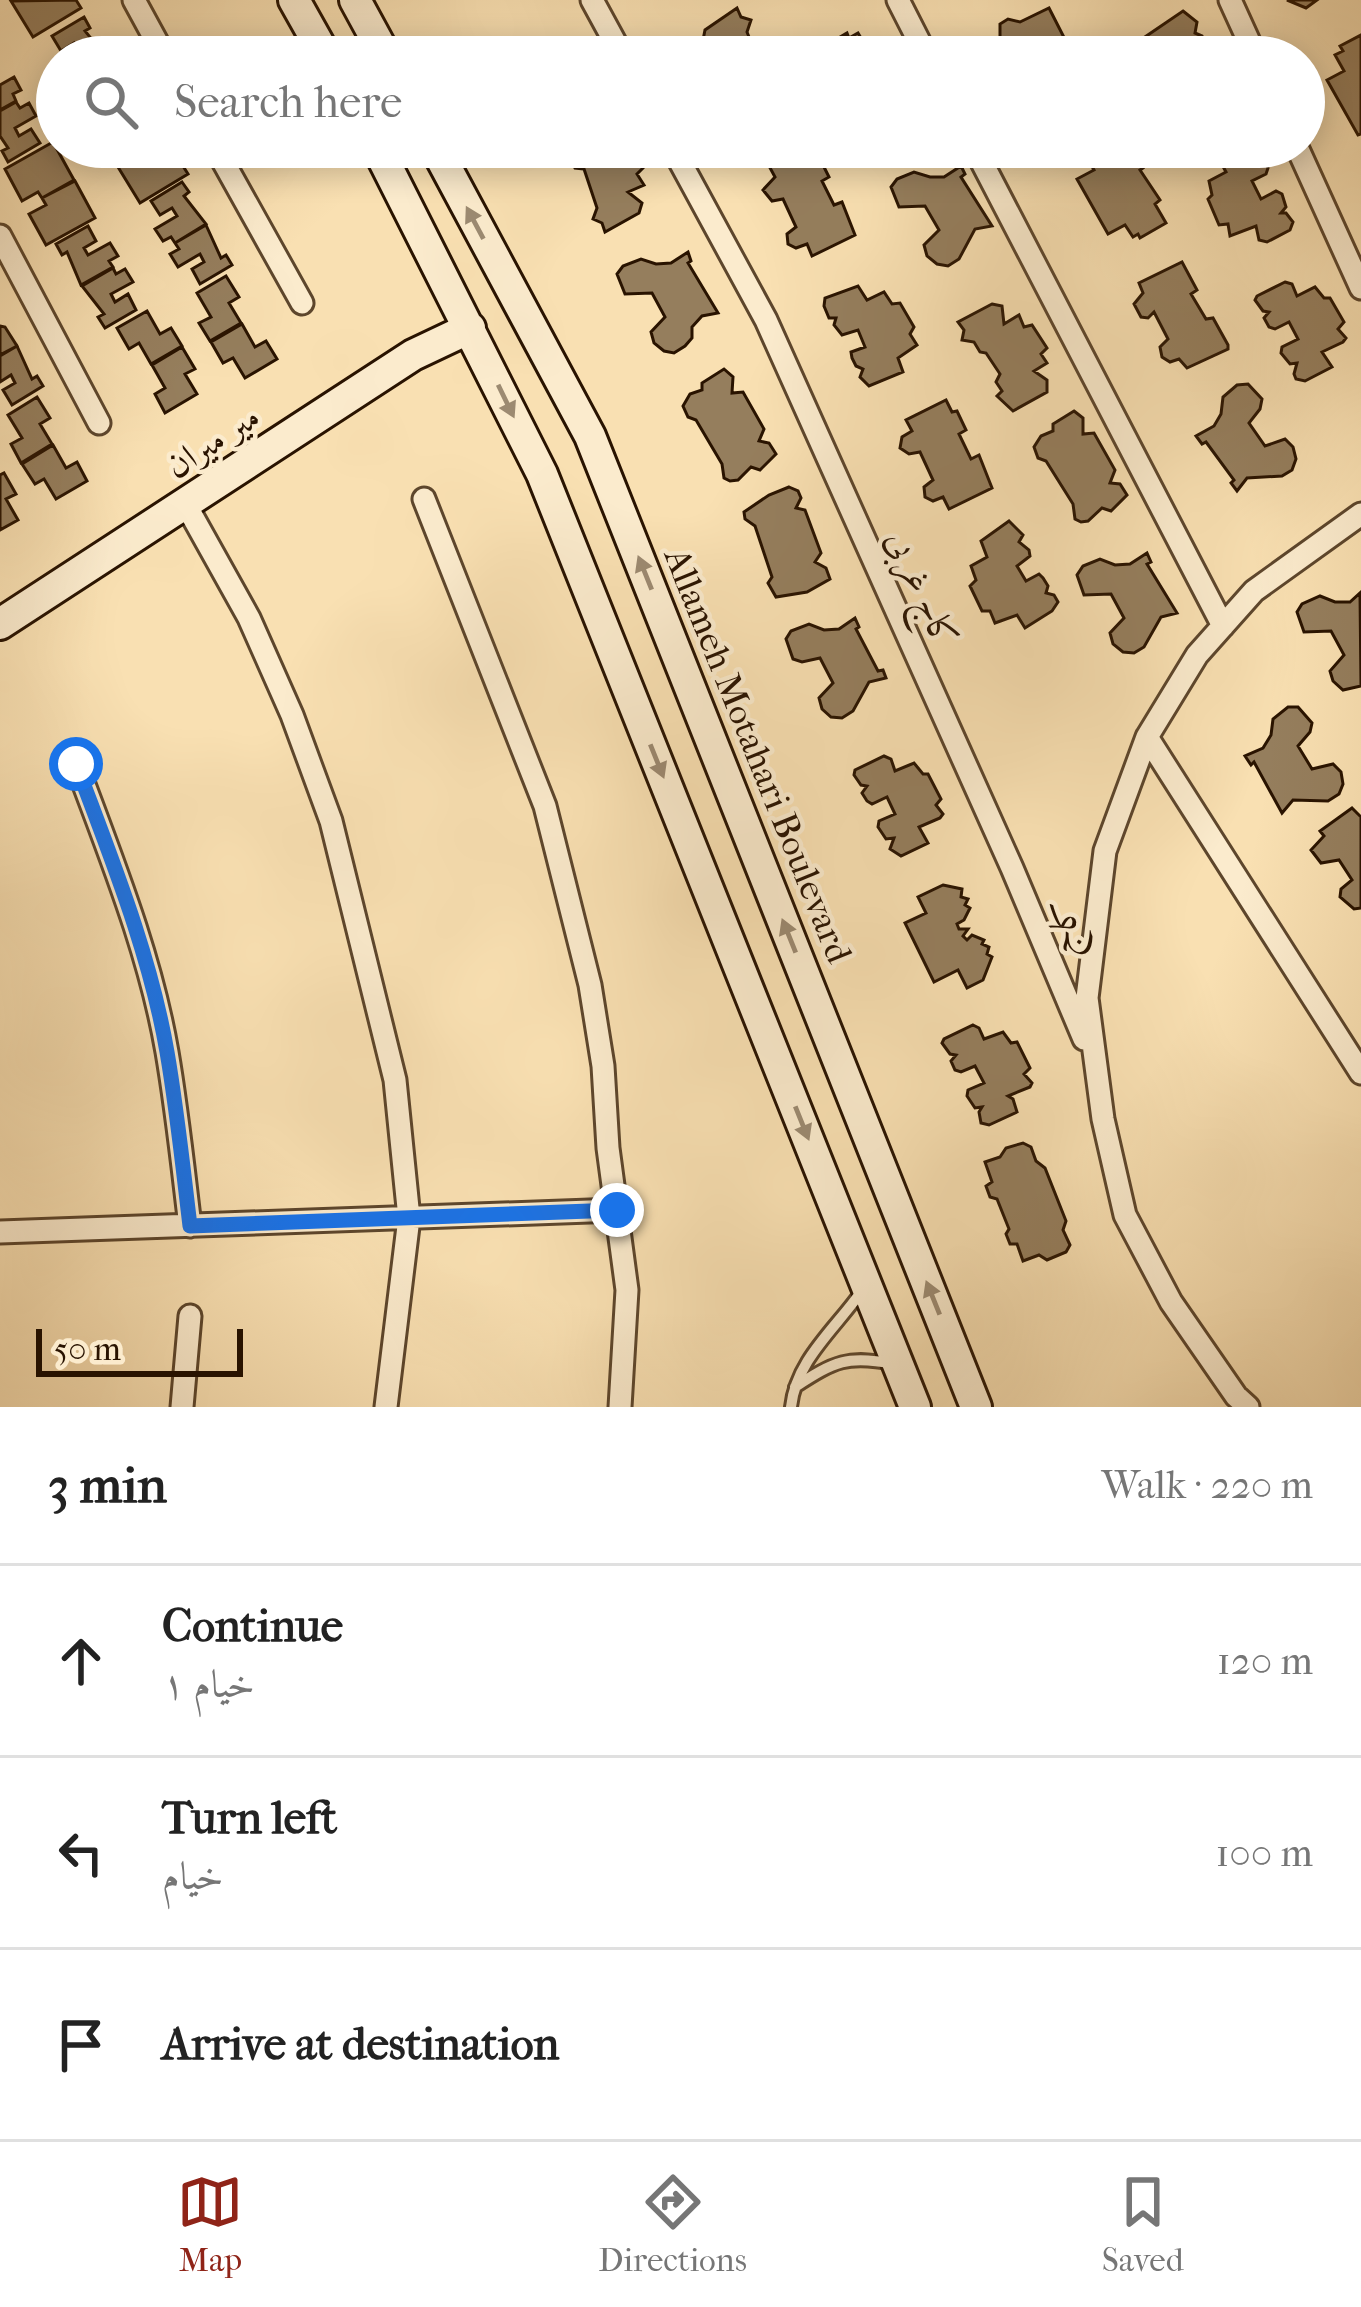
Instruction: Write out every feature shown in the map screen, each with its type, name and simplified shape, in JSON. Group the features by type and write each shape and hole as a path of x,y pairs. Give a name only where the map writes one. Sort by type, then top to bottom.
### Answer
{"main road":[{"path":"294,0 314,36"},
{"path":"356,0 375,36"},
{"path":"388,168 542,474 915,1407"},
{"name":"Allameh Motahari Boulevard","path":"445,168 590,436 976,1407"},
{"name":"میر میران","path":"0,624 413,355 470,328"}],"street":[{"path":"134,0 154,36"},
{"path":"592,0 612,36"},
{"path":"898,0 916,36"},
{"path":"1230,0 1246,36"},
{"path":"227,168 302,303"},
{"name":"کاج غربی","path":"683,168 766,320 1096,1066"},
{"path":"985,168 1223,626"},
{"path":"1307,168 1361,288"},
{"path":"0,236 99,423"},
{"path":"424,499 545,806 590,985 628,1290 620,1407"},
{"path":"186,505 249,618 332,821 395,1080 409,1218 386,1407"},
{"name":"کاج","path":"1248,1407 1171,1302 1125,1215 1103,1119 1087,998 1105,851 1147,737 1197,655 1255,591 1361,514"},
{"path":"1147,737 1361,1073"},
{"path":"76,764 149,975 167,1051 190,1226"},
{"path":"0,1232 617,1210"},
{"path":"182,1407 190,1316"}],"lane":[{"path":"790,1407 809,1357 867,1285"},
{"path":"793,1389 833,1361 863,1358 899,1365"}],"building":[{"path":"76,0 81,8 33,37 11,1"},
{"path":"1287,0 1317,0 1306,8"},
{"path":"737,8 741,17 751,20 749,36 704,36 705,30"},
{"path":"1049,8 1063,36 1000,36 1000,24 1008,19 1020,22"},
{"path":"1183,11 1197,22 1195,33 1202,36 1146,36"},
{"path":"84,17 90,28 85,31 89,36 52,36"},
{"path":"1361,35 1358,135 1327,80 1344,71 1335,55 1343,51 1340,46"},
{"path":"14,77 21,90 13,94 16,101 0,110 0,85"},
{"path":"16,102 20,108 29,103 36,116 15,128 19,136 31,129 36,145 8,162 2,151 8,148 0,136 0,111"},
{"path":"36,152 36,168 67,168 74,180 42,198 38,192 22,201 5,169"},
{"path":"119,168 184,168 188,174 140,203"},
{"path":"575,168 643,168 637,174 644,185 628,192 642,203 639,213 605,232 602,223 593,219 597,208 584,169"},
{"path":"770,168 824,168 829,177 822,181 834,205 842,202 855,235 812,256 807,244 796,248 788,244 787,234 796,227 783,199 772,201 763,190 775,177"},
{"path":"962,168 965,174 961,177 992,226 975,229 959,259 948,266 927,256 924,245 939,230 925,206 899,207 891,187 914,172 944,177"},
{"path":"1143,168 1166,223 1140,238 1138,234 1133,237 1125,225 1108,234 1077,179 1094,170"},
{"path":"1224,168 1268,168 1252,181 1261,199 1276,191 1282,194 1286,207 1281,213 1293,222 1290,230 1267,242 1259,240 1256,226 1230,236 1228,224 1219,225 1208,199 1212,195 1209,181 1226,172"},
{"path":"75,181 95,218 46,245 29,214 46,205 42,198"},
{"path":"182,182 189,192 184,196 206,224 175,243 171,237 163,241 155,229 177,216 172,208 160,215 151,201"},
{"path":"206,225 221,258 226,255 232,265 200,284 192,269 204,262 200,254 178,267 170,254 179,249 175,243"},
{"path":"88,226 96,241 84,248 88,255 110,243 118,256 109,261 113,267 81,285 67,252 62,255 56,244"},
{"path":"688,252 688,263 718,313 702,316 692,327 692,338 674,353 654,343 651,332 665,317 652,293 625,294 617,274 623,266 641,259 671,263"},
{"path":"1182,262 1197,290 1191,294 1206,319 1213,318 1228,345 1187,368 1179,359 1170,362 1162,357 1160,347 1168,339 1154,312 1141,317 1134,304 1143,293 1139,283"},
{"path":"113,268 116,274 125,269 133,282 111,294 115,302 128,294 136,310 105,328 98,317 104,314 82,286"},
{"path":"226,276 239,297 229,303 241,323 210,341 199,323 211,317 197,293"},
{"path":"1285,282 1292,284 1297,296 1315,287 1330,298 1344,322 1338,329 1346,338 1322,352 1332,367 1305,381 1296,379 1297,363 1290,364 1281,353 1282,347 1298,339 1289,322 1269,327 1264,318 1269,312 1255,300"},
{"path":"858,286 867,300 884,292 892,304 900,303 914,327 910,334 917,345 898,358 903,372 869,386 860,377 863,369 852,358 851,352 865,347 858,330 842,335 834,325 836,318 829,318 824,306 825,298"},
{"path":"992,304 1002,306 1004,324 1019,315 1024,327 1032,325 1047,348 1041,354 1047,363 1034,371 1047,380 1047,392 1013,411 997,396 1002,391 996,382 1000,374 974,342 962,340 964,330 958,322"},
{"path":"147,311 160,334 171,328 182,346 151,364 139,343 129,349 117,328"},
{"path":"242,324 255,347 266,341 277,359 245,378 233,358 223,363 211,342"},
{"path":"0,326 17,346 0,355"},
{"path":"17,346 32,379 37,376 43,386 12,405 3,390 15,383 11,375 0,382 0,356"},
{"path":"182,347 195,369 185,374 197,394 165,413 155,394 165,388 152,365"},
{"path":"724,369 733,377 732,393 743,392 764,429 759,441 769,443 776,454 760,470 751,467 738,480 730,481 683,406 690,394 702,390 702,383"},
{"path":"1248,384 1262,399 1249,423 1265,446 1285,439 1296,459 1292,470 1282,476 1247,478 1237,491 1206,442 1202,444 1196,436 1214,426 1223,397 1237,385"},
{"path":"37,397 50,418 40,424 52,444 21,463 11,444 22,438 8,415"},
{"path":"946,400 966,430 959,434 971,459 979,455 992,488 949,509 943,497 933,501 925,497 924,487 933,480 920,452 909,454 900,448 902,437 912,431 906,420"},
{"path":"1074,411 1083,418 1083,434 1094,433 1115,470 1110,483 1120,484 1127,495 1111,511 1102,508 1081,522 1034,447 1041,436 1053,431 1053,424"},
{"path":"53,445 66,468 77,462 87,481 56,499 44,479 35,484 22,464"},
{"path":"4,473 16,494 6,499 18,520 0,530 0,475"},
{"path":"789,487 798,491 801,498 796,508 805,510 821,553 815,562 826,568 830,579 807,592 776,597 768,583 772,577 755,526 744,512"},
{"path":"1009,521 1023,535 1019,542 1029,550 1030,556 1017,566 1026,581 1039,574 1048,586 1046,593 1058,602 1025,628 1017,615 995,623 990,611 982,611 970,586 976,580 971,566 987,557 981,541"},
{"path":"1147,553 1151,562 1147,564 1177,613 1161,617 1144,647 1123,652 1113,644 1110,633 1124,618 1111,594 1084,595 1077,575 1083,566 1100,559 1130,564"},
{"path":"1360,593 1361,686 1343,690 1330,671 1344,655 1331,631 1304,632 1297,612 1302,604 1320,596 1350,602"},
{"path":"855,618 856,629 886,678 869,682 853,711 842,718 831,717 819,698 833,683 820,658 793,659 786,639 791,631 809,624 839,629"},
{"path":"1288,707 1298,707 1312,723 1298,746 1312,769 1333,764 1343,784 1339,794 1328,801 1293,800 1282,813 1254,762 1251,765 1245,756 1263,748 1273,719"},
{"path":"884,756 891,759 895,771 914,763 928,774 941,799 936,805 943,814 940,818 919,827 928,843 901,856 890,849 894,838 886,839 878,827 879,821 895,814 887,797 872,804 867,801 862,793 867,786 854,775 855,770"},
{"path":"1352,808 1361,817 1361,908 1354,909 1340,897 1341,889 1352,880 1339,860 1321,863 1311,850 1324,836 1320,831"},
{"path":"943,885 962,889 961,897 968,899 965,905 970,908 957,924 959,929 968,929 963,936 967,940 972,935 984,940 992,957 983,980 967,988 958,970 934,982 905,923 926,913 918,897"},
{"path":"973,1025 984,1039 1003,1032 1011,1043 1017,1042 1030,1068 1024,1074 1030,1087 1008,1096 1017,1112 989,1125 981,1123 982,1107 975,1108 967,1096 968,1090 984,1083 975,1066 955,1070 951,1061 956,1055 942,1043"},
{"path":"1023,1143 1045,1168 1066,1221 1063,1230 1070,1245 1066,1252 1047,1260 1039,1255 1023,1261 1017,1244 1010,1244 997,1199 990,1197 986,1186 992,1182 985,1162"}],"route":[{"path":"76,764 149,975 167,1051 190,1226 617,1210"}]}
